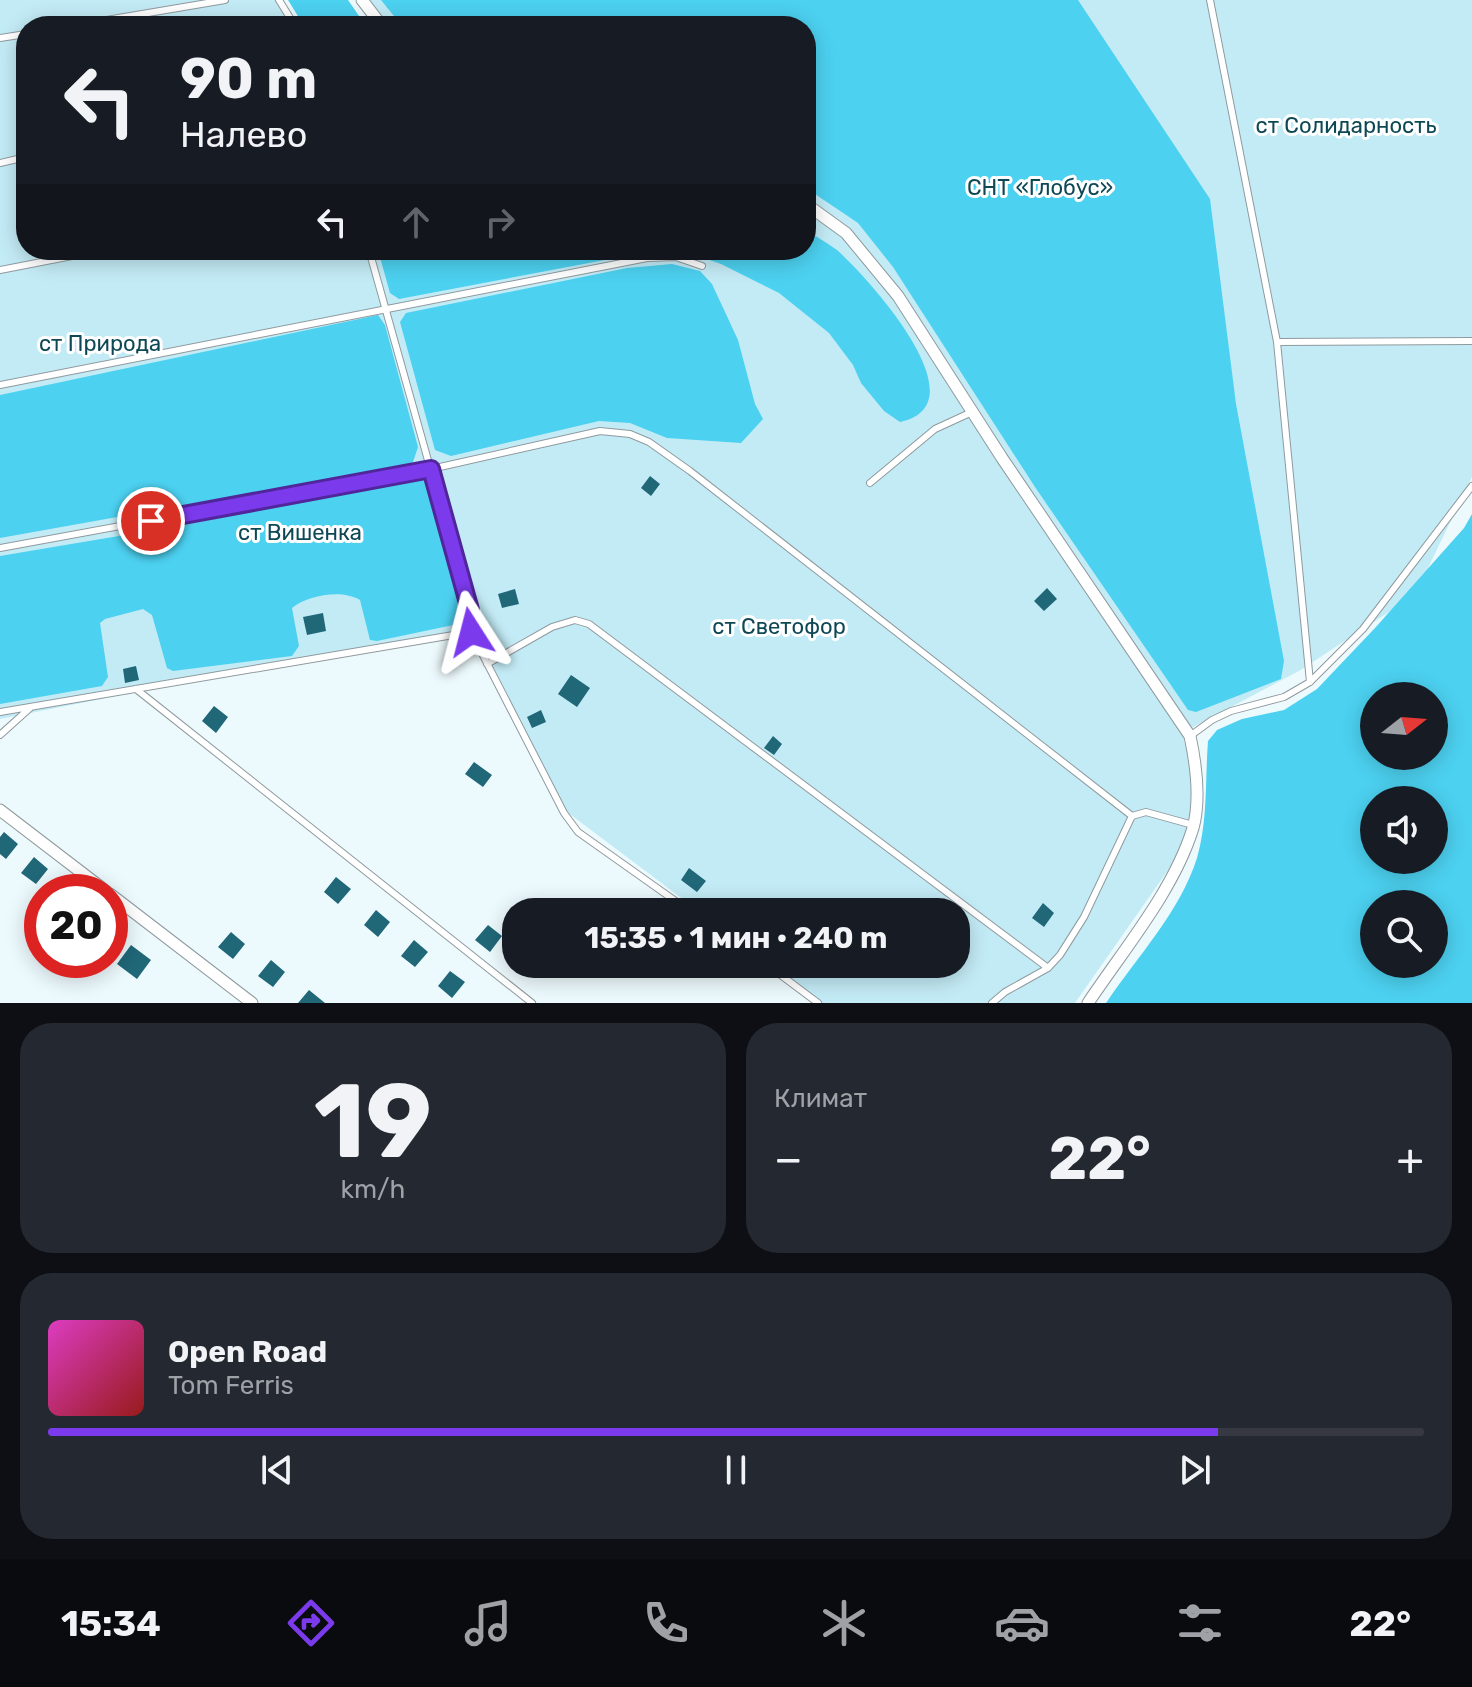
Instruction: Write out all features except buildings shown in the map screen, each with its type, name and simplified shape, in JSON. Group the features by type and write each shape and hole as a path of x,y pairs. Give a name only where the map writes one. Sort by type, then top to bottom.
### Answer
{"street":[{"path":"362,0 374,16"},
{"path":"816,211 846,233 898,296 972,412 1190,736 1196,765 1194,825 1175,873 1088,1003"},
{"path":"0,810 84,874"},
{"path":"128,908 252,1003"}],"lane":[{"path":"130,16 225,0"},
{"path":"1210,0 1277,342 1310,682"},
{"path":"0,270 52,260"},
{"path":"372,260 470,610 471,632 564,813 578,832 671,898"},
{"path":"0,385 637,260"},
{"path":"685,260 702,266"},
{"path":"1277,342 1472,341"},
{"path":"870,483 935,429 972,412"},
{"path":"0,548 431,469 600,431 630,434 649,442 702,480 1132,816"},
{"path":"1190,736 1231,711 1284,697 1310,682 1363,629 1472,486"},
{"path":"487,664 552,627 575,620 589,624 1048,968"},
{"path":"0,712 471,632"},
{"path":"136,689 532,1003"},
{"path":"0,735 32,707"},
{"path":"992,1003 1005,992 1048,968 1060,955 1084,917 1132,816 1146,812 1194,825"},
{"path":"785,978 818,1003"}],"green space":[{"path":"0,0 276,0 287,16 16,16 16,260 816,260 816,16 370,16 356,0 1472,0 1472,477 1415,595 1299,671 1182,733 1196,783 1185,846 1075,1003 822,1003 789,978 970,978 970,898 681,898 563,809 474,635 172,685 0,719"},
{"path":"288,0 348,0 359,16 298,16"},
{"name":"СНТ «Глобус»","path":"381,0 1078,0 1210,199 1236,404 1284,661 1281,679 1196,712 1188,710 1035,487 893,267 858,223 816,195 816,16 394,16"},
{"path":"816,236 837,250 871,286 911,339 925,367 930,391 923,411 900,422 884,411 861,383 853,365 829,333 779,293 710,260 816,260"},
{"path":"381,260 605,260 399,299 390,293"},
{"path":"672,264 700,271 712,284 738,340 755,404 763,419 741,443 667,438 630,423 599,421 451,456 435,450 400,322 406,313 627,268"},
{"path":"378,315 385,325 418,447 413,462 0,538 0,395"},
{"name":"ст Вишенка","path":"417,478 429,484 461,602 463,616 458,624 370,640 360,600 344,595 325,595 292,608 299,646 292,656 173,671 167,668 152,615 143,609 100,623 108,677 102,686 0,704 0,556 184,525"},
{"path":"1472,514 1472,1003 1106,1003 1169,915 1197,858 1206,800 1208,741 1217,730 1242,719 1284,710 1317,689 1464,528"}],"route":[{"path":"151,521 431,469 470,610 471,632"}],"park label":[{"name":"ст Солидарность","path":"1346,125"},
{"name":"ст Природа","path":"100,343"},
{"name":"ст Светофор","path":"779,626"}]}
